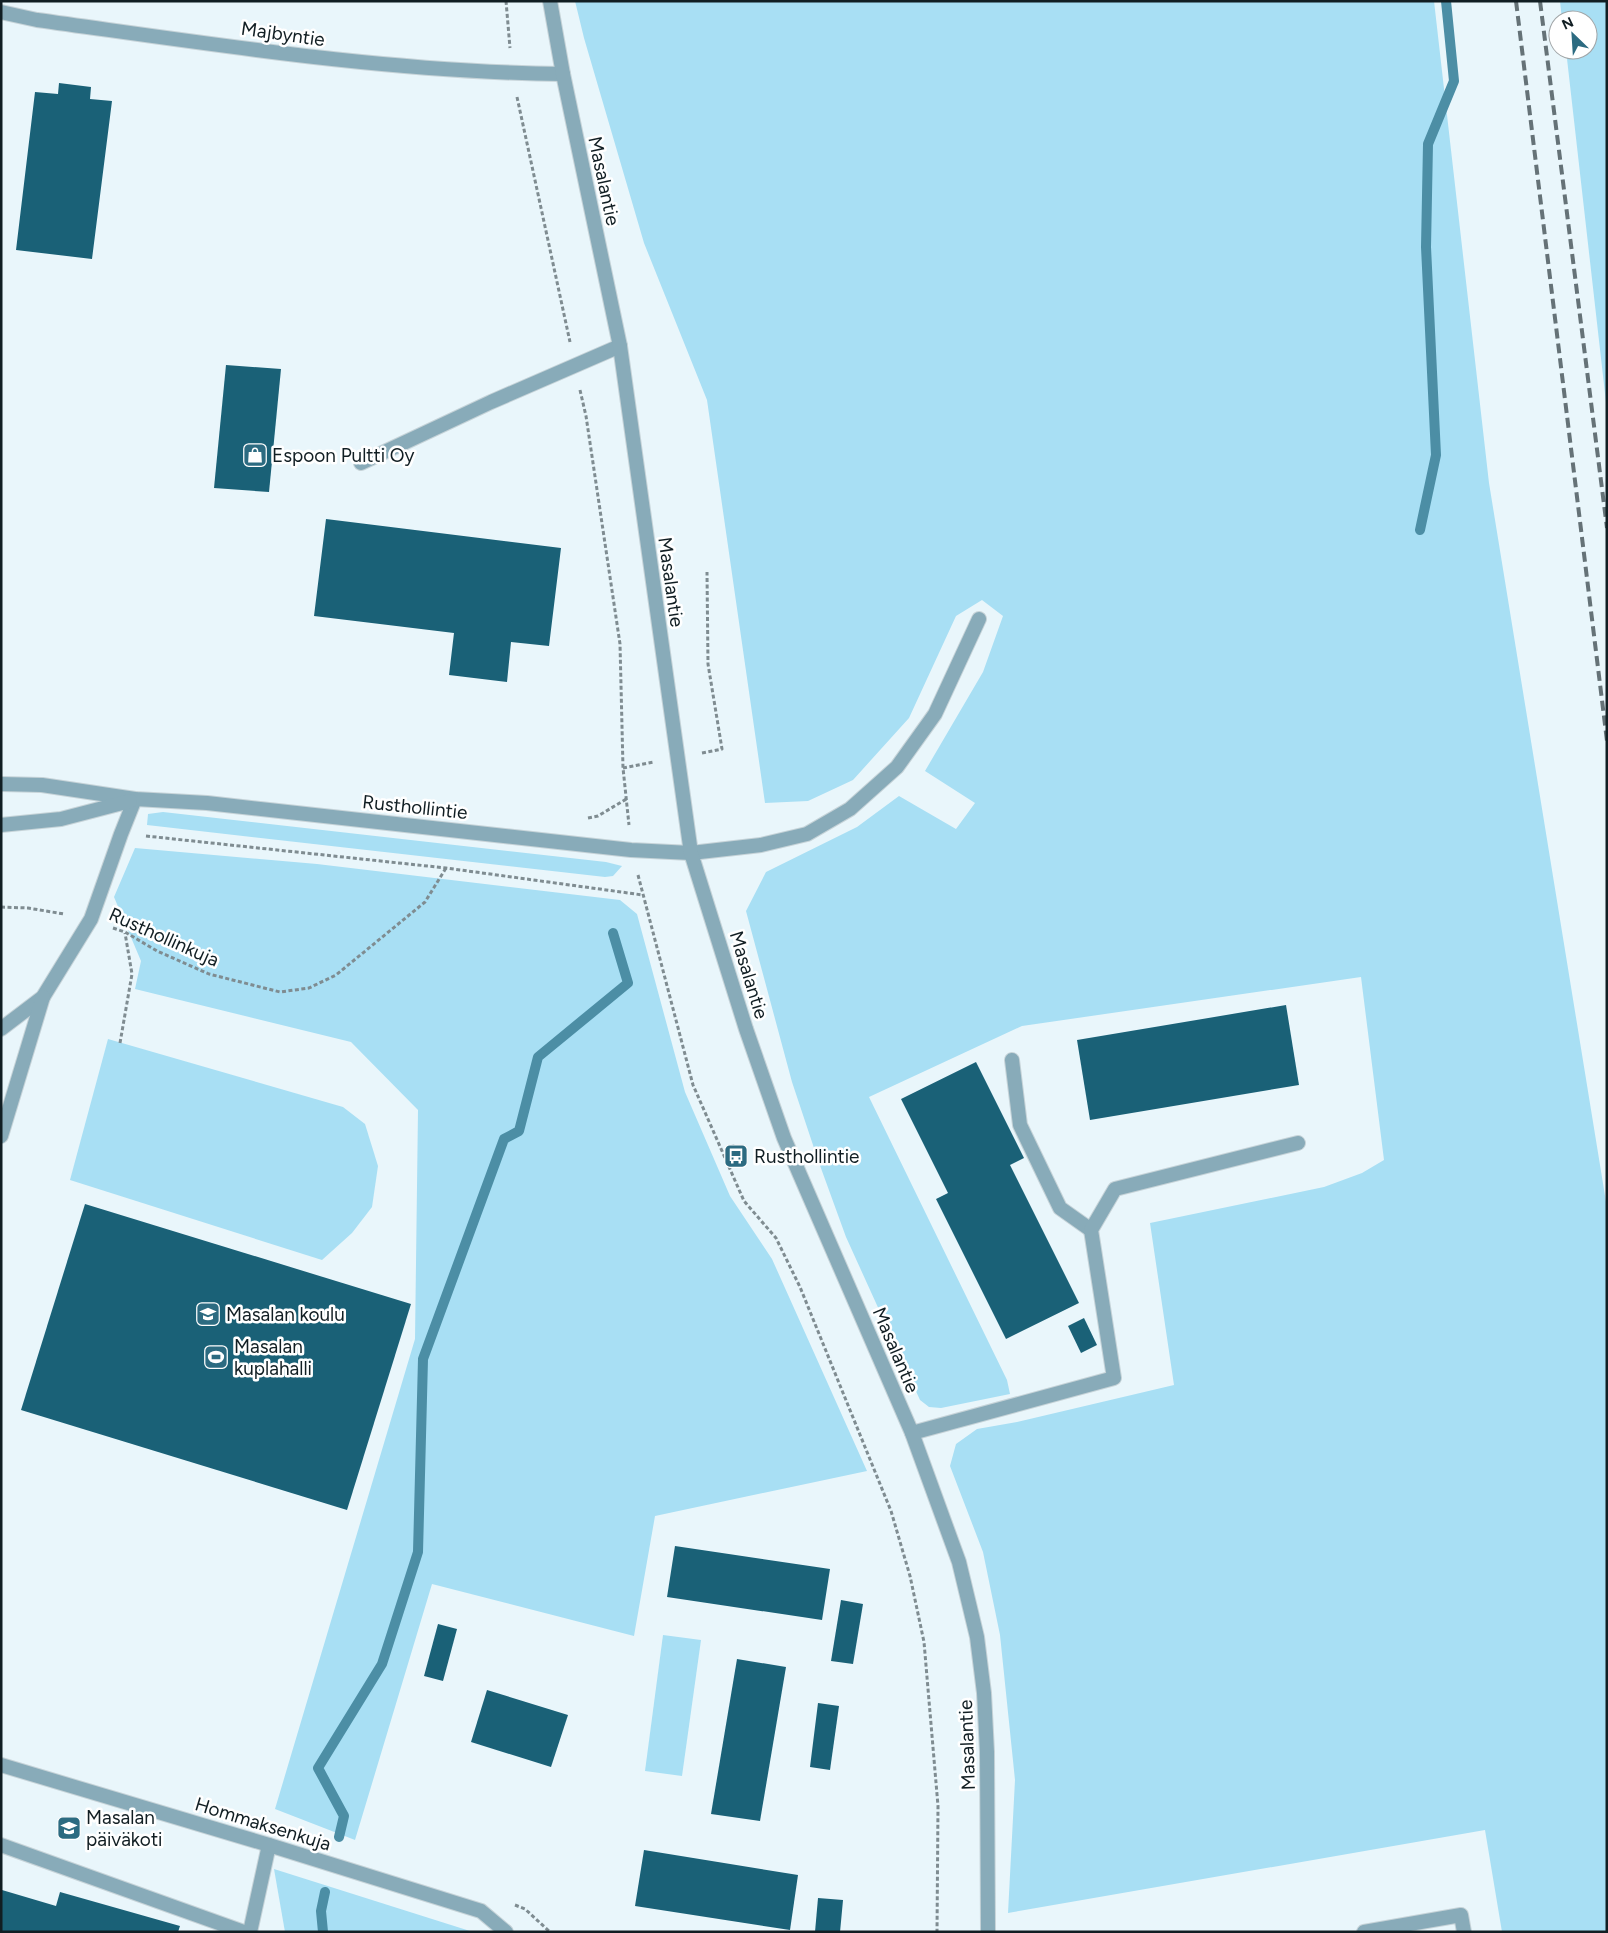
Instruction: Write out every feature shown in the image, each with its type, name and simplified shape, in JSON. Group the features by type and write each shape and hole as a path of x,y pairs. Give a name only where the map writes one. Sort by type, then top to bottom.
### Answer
{"street":[{"name":"Masalantie","path":"550,1 563,74 620,346 676,759 691,853 746,1030 784,1138 912,1433 959,1562 977,1637 984,1693 987,1752 988,1932"},
{"name":"Majbyntie","path":"1,12 37,20 325,59 410,68 512,74 563,74"},
{"path":"361,463 491,402 620,346"},
{"name":"Rusthollintie","path":"1,784 42,785 135,799 206,803 631,850 691,853 761,845 807,834 850,809 896,767 935,714 979,619"},
{"path":"1,1136 43,997 91,919 135,799"},
{"name":"Rusthollintie","path":"1,825 61,819 135,799"},
{"path":"1,1030 43,997"},
{"path":"1012,1060 1020,1125 1060,1208 1091,1230"},
{"path":"912,1433 1114,1378 1091,1230 1115,1189 1298,1143"},
{"name":"Hommaksenkuja","path":"1,1765 481,1911 506,1932"},
{"path":"1,1845 244,1932"},
{"path":"250,1932 269,1845"},
{"path":"1364,1932 1461,1915 1464,1932"}],"path":[{"path":"506,1 509,38"},
{"path":"517,97 586,416 620,644 623,768 628,798"},
{"path":"623,768 722,749 708,664 707,572"},
{"path":"121,834 446,868 643,895"},
{"name":"Rusthollinkuja","path":"1,907 28,908 91,919 125,932 157,952 209,974 280,992 309,988 336,975 426,902 446,868"},
{"path":"638,875 693,1085 744,1201 776,1238 800,1287 891,1511 910,1576 924,1642 938,1806 937,1932"},
{"path":"120,1043 132,974 125,932"}],"shaded area":[{"path":"575,1 1434,1 1489,483 1607,1208 1607,1932 1502,1932 1485,1830 1008,1913 1015,1780 1000,1635 983,1552 950,1466 956,1444 977,1429 1017,1422 1174,1385 1150,1223 1324,1187 1362,1173 1384,1160 1361,977 1022,1026 869,1097 1007,1380 1010,1394 941,1408 929,1407 920,1400 846,1237 818,1160 792,1082 746,911 766,872 857,827 899,796 956,829 975,803 925,771 983,672 1003,616 982,600 956,616 909,718 853,780 808,801 765,803 707,400 644,243"},
{"path":"1560,1 1607,1 1607,411 1567,60 1598,60 1598,10 1561,10"},
{"path":"163,812 606,862 622,866 613,876 605,877 147,825 148,814"},
{"path":"135,848 317,864 620,900 637,914 685,1092 730,1196 772,1259 867,1471 655,1516 634,1636 432,1584 355,1840 275,1809 415,1339 418,1110 351,1042 135,989 141,961 114,897"},
{"path":"108,1039 343,1107 365,1124 378,1166 372,1207 352,1233 322,1260 70,1180"},
{"path":"663,1635 701,1640 682,1776 645,1771"},
{"path":"274,1869 470,1931 470,1932 285,1932"}],"building":[{"path":"59,83 91,87 90,99 112,101 92,259 16,250 35,92 58,94"},
{"path":"226,365 281,369 269,492 214,488"},
{"path":"326,519 561,548 549,646 511,642 507,682 449,675 454,633 314,616"},
{"path":"1286,1005 1299,1085 1090,1120 1077,1040"},
{"path":"976,1062 1024,1158 1010,1165 1079,1303 1006,1339 936,1199 948,1193 901,1099"},
{"path":"734,1144 743,1163 737,1165 728,1146"},
{"name":"Masalan kuplahalli","path":"85,1204 411,1304 347,1510 21,1410"},
{"path":"1084,1318 1097,1345 1081,1353 1068,1326"},
{"path":"675,1546 830,1569 822,1620 667,1597"},
{"path":"841,1600 863,1604 853,1664 831,1661"},
{"path":"438,1624 457,1629 443,1681 424,1676"},
{"path":"737,1659 786,1667 760,1821 711,1814"},
{"path":"487,1690 568,1715 551,1767 471,1742"},
{"path":"818,1703 839,1706 830,1770 810,1767"},
{"path":"644,1850 798,1875 790,1930 635,1906"},
{"path":"2,1890 56,1906 60,1892 180,1926 178,1932 1,1932"},
{"path":"818,1898 843,1900 840,1932 815,1932"}],"waterway":[{"path":"1420,530 1436,455 1426,247 1428,144 1454,81 1446,1"},
{"path":"339,1837 344,1816 318,1768 382,1664 418,1552 423,1359 504,1139 519,1131 538,1057 628,983 613,933"},
{"path":"323,1932 321,1911 325,1892"}],"railway":[{"path":"1516,1 1607,741"},
{"path":"1540,1 1607,528"}],"place":[{"name":"Espoon Pultti Oy","path":"255,455"},
{"name":"Rusthollintie","path":"736,1156"},
{"name":"Masalan koulu","path":"208,1314"},
{"name":"Masalan kuplahalli","path":"216,1357"},
{"name":"Masalan päiväkoti","path":"69,1828"}]}
